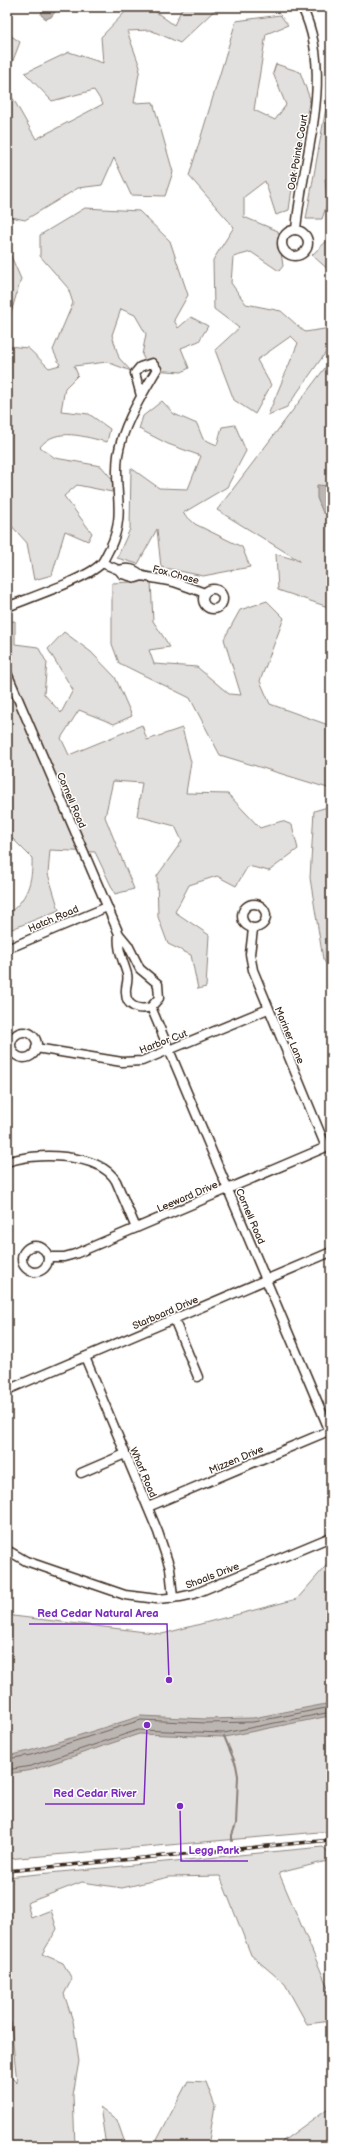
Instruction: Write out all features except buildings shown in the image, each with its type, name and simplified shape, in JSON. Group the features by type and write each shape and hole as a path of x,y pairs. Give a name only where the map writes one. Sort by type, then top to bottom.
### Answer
{"street":[{"name":"Oak Pointe Court","path":"296,230 302,181 311,140 317,86 312,37 302,7"},
{"path":"7,607 86,574 102,563 114,540 119,520 117,469 121,442 141,396"},
{"name":"Fox Chase","path":"102,563 119,570 122,574 136,578 142,576 174,582 205,593"},
{"name":"Cornell Road","path":"7,673 119,934 128,944 140,969 158,984 159,998 152,1007 137,1008 126,998 127,976 119,949 119,934"},
{"name":"Hatch Road","path":"7,949 107,906"},
{"name":"Mariner Lane","path":"253,928 250,945 251,962 268,1009 329,1146"},
{"name":"Cornell Road","path":"152,1007 330,1431"},
{"name":"Harbor Cut","path":"36,1048 122,1062 149,1059 268,1009"},
{"name":"Leeward Drive","path":"48,1257 76,1254 329,1146"},
{"path":"7,1162 38,1156 76,1159 101,1166 108,1170 116,1181 136,1228"},
{"name":"Starboard Drive","path":"7,1390 331,1252"},
{"path":"174,1319 198,1378"},
{"name":"Wharf Road","path":"85,1356 148,1507 168,1563 173,1598"},
{"name":"Mizzen Drive","path":"148,1507 330,1431"},
{"path":"81,1473 125,1454"},
{"name":"Shoals Drive","path":"7,1550 26,1561 125,1595 151,1599 173,1598 194,1594 331,1538"}],"shaded area":[{"path":"130,7 149,7 174,25 183,7 218,7 180,43 150,30 127,31 140,67 134,103 153,102 173,172 165,196 131,195 114,158 102,185 78,188 25,220 7,216 7,88 36,139 103,104 94,90 52,101 25,73 69,52 103,63 101,37"},
{"path":"280,15 288,25 266,34 254,110 275,120 286,105 273,73 276,64 300,72 310,99 295,167 289,210 276,215 265,181 244,197 244,217 278,231 283,266 279,271 251,252 233,257 231,283 246,304 281,311 305,332 331,328 331,345 287,407 268,415 298,343 291,336 257,360 271,385 255,414 234,400 215,350 239,328 214,309 213,260 234,227 189,176 236,21"},
{"path":"7,33 20,42 7,76"},
{"path":"331,80 331,179 325,179 327,204 322,219 306,219"},
{"path":"85,208 139,211 170,241 188,295 174,320 178,328 191,317 208,326 199,341 181,348 189,368 182,372 150,370 142,355 146,334 135,315 121,309 112,335 119,358 131,371 107,362 74,366 78,375 65,388 61,411 89,414 110,429 107,442 80,436 62,435 54,437 40,447 55,458 101,466 113,480 112,492 77,485 64,496 92,533 88,541 65,531 52,575 34,580 27,543 10,524 7,528 7,339 8,346 28,348 49,368 60,365 53,350 73,303 68,288 40,256 40,235"},
{"path":"331,237 331,272 312,255"},
{"path":"7,247 21,279 7,326"},
{"path":"331,360 331,608 278,590 276,554 300,561 217,510"},
{"path":"162,401 174,414 197,424 203,439 217,445 222,427 235,425 246,451 227,487 183,513 195,524 242,547 250,567 203,576 161,567 157,529 138,564 117,558 130,529 131,468 159,488 188,489 201,456 168,444 139,429 143,416"},
{"path":"151,581 153,621 170,647 149,650 154,664 197,667 229,694 241,695 224,639 240,610 267,601 284,618 260,681 270,704 331,726 331,789 220,755 190,698 119,663 112,644 112,583"},
{"path":"15,621 15,644 38,647 47,663 44,694 61,713 73,690 48,649 64,632 91,652 115,677 132,716 114,724 79,710 61,738 69,755 142,725 147,740 182,728 191,762 186,793 228,794 260,828 282,821 292,825 298,849 269,871 248,866 236,886 217,876 189,885 175,912 209,935 206,987 198,989 191,955 168,944 158,917 157,876 182,841 175,826 137,816 142,783 113,781 105,817 134,889 115,894 95,852 50,850 48,874 59,910 7,931 7,914 14,909 24,897 30,882 32,866 32,858 7,833 7,622"},
{"path":"331,806 331,971 323,959 310,878 314,811"},
{"path":"331,1560 331,1831 7,1859 7,1606 13,1616 162,1634 297,1599"},
{"path":"323,1847 331,1855 331,1860 279,1873 331,1995 331,2021 307,2024 285,1984 251,1955 220,1876 169,1877 122,1888 82,1882 27,1903 31,1918 51,1910 57,1929 42,1954 63,1963 72,1979 64,1994 73,2021 79,2061 73,2095 75,2146 7,2146 7,2073 17,2083 11,2023 7,2021 7,1877"},
{"path":"188,2081 206,2082 215,2106 208,2146 158,2146 156,2142"},
{"path":"331,2106 331,2146 279,2146 283,2141"},
{"path":"100,2107 117,2120 126,2146 106,2146"}],"water":[{"path":"43,7 59,7 51,17 46,19 41,15"},
{"path":"317,485 331,486 331,513 323,513 317,498"},
{"path":"331,1703 331,1715 329,1716 225,1737 139,1734 32,1770 7,1774 7,1756 29,1751 141,1716 206,1719 253,1718"}],"waterway":[{"path":"224,1736 236,1765 238,1776 236,1824 232,1835 232,1841"}],"railway":[{"path":"7,1871 331,1840"}],"place":[{"name":"Red Cedar Natural Area","path":"169,1680"},
{"name":"Red Cedar River","path":"147,1725"},
{"name":"Legg Park","path":"180,1806"}]}
